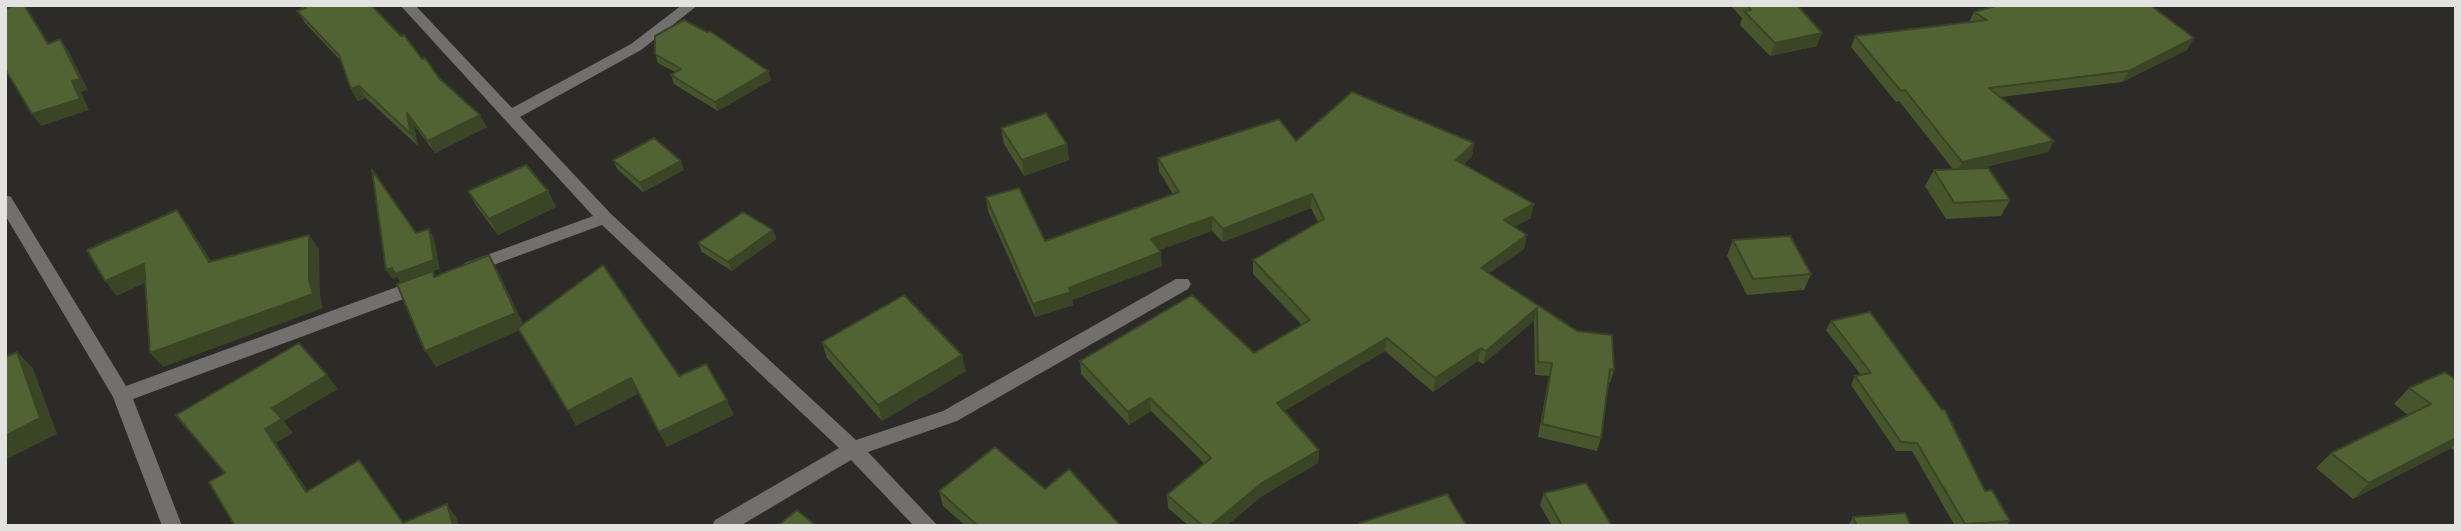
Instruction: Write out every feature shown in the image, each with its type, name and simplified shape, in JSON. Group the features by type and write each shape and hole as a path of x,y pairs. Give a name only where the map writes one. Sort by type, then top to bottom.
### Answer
{"street":[{"path":"407,5 605,218 853,449 928,526"},
{"path":"510,116 636,47 691,5"},
{"path":"5,201 122,395 172,526"},
{"path":"122,395 605,218"},
{"path":"722,526 853,449 950,416 1182,284"}],"building":[{"path":"24,5 48,44 60,39 80,79 72,81 80,99 32,114 5,69 5,9"},
{"path":"303,5 371,5 401,36 404,35 439,78 480,115 428,141 407,113 411,134 359,86 351,89 339,55 297,11 306,8"},
{"path":"1747,5 1797,5 1822,33 1775,43 1744,11 1751,10"},
{"path":"1999,5 2150,5 2194,38 2129,71 1989,88 2054,141 1962,162 1905,90 1901,91 1855,36 1987,20 1974,12"},
{"path":"684,20 710,31 768,71 715,102 671,75 681,69 655,54 655,36"},
{"path":"1352,92 1474,143 1456,160 1534,204 1504,220 1527,235 1481,268 1577,331 1612,335 1614,370 1610,369 1601,438 1542,424 1552,363 1538,362 1537,308 1486,351 1481,348 1435,378 1387,338 1277,403 1319,450 1262,483 1210,526 1203,526 1167,495 1211,458 1150,398 1128,412 1080,361 1192,295 1254,353 1310,320 1253,260 1324,219 1312,194 1223,229 1212,217 1151,239 1161,252 1069,288 1071,292 1033,304 986,197 1019,188 1045,241 1179,192 1158,158 1279,119 1296,141"},
{"path":"1046,113 1067,144 1022,160 1001,128"},
{"path":"654,138 681,161 640,183 613,160"},
{"path":"526,165 548,191 489,219 468,191"},
{"path":"1988,168 2010,200 1954,203 1934,170"},
{"path":"372,170 416,233 429,229 434,260 395,274 392,268 386,270"},
{"path":"177,210 209,262 309,235 309,280 313,294 150,353 144,264 105,281 87,250"},
{"path":"743,212 773,230 728,262 698,243"},
{"path":"1790,236 1811,274 1753,279 1733,240"},
{"path":"489,255 516,313 425,351 397,284 433,271 434,277"},
{"path":"603,265 679,376 706,364 727,400 659,432 631,378 568,411 518,328"},
{"path":"904,295 962,355 878,405 822,342"},
{"path":"1870,312 1942,410 1945,410 1985,491 1992,490 2010,521 1965,524 1917,443 1901,442 1855,376 1871,373 1831,321"},
{"path":"299,343 327,375 272,408 282,419 265,429 306,492 359,460 403,523 447,504 453,526 235,526 209,482 225,473 176,415"},
{"path":"17,352 40,418 5,436 5,357"},
{"path":"2445,372 2456,380 2456,438 2369,483 2331,453 2431,404 2409,388"},
{"path":"995,447 1045,489 1069,469 1121,526 978,526 939,491"},
{"path":"1586,483 1612,526 1562,526 1544,493"},
{"path":"1447,494 1467,526 1361,526 1360,523"},
{"path":"797,510 816,526 777,526"},
{"path":"1905,513 1911,526 1857,526 1853,517"}]}
